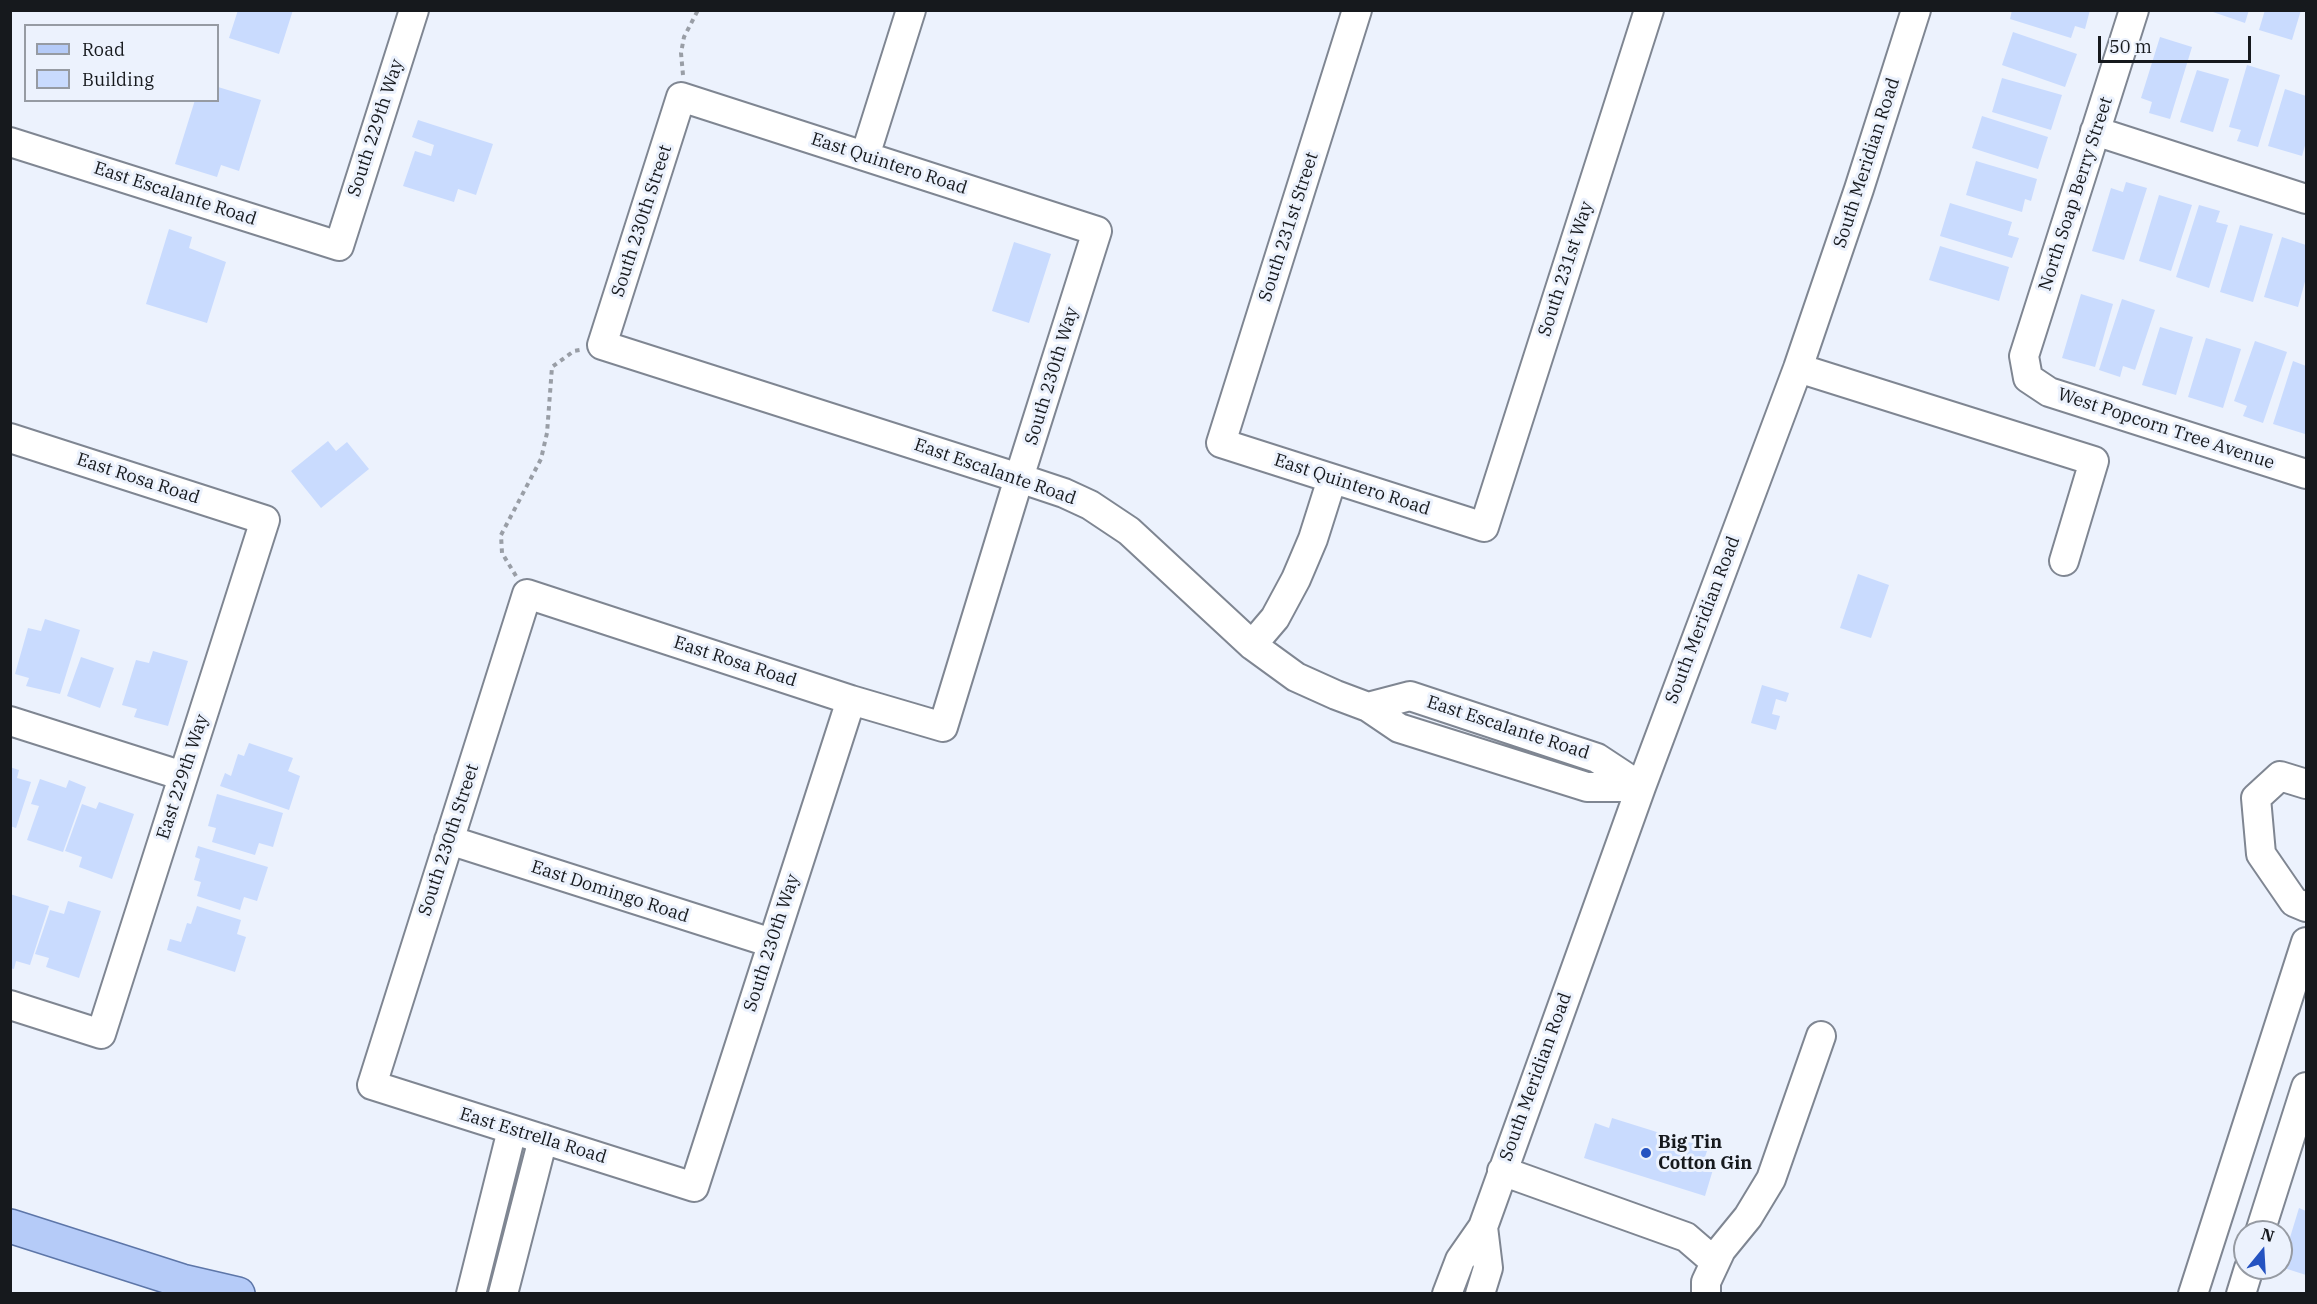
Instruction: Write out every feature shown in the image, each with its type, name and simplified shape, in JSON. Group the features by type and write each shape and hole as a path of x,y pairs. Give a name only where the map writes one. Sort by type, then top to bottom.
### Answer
{"main road":[{"path":"10,1226 182,1281 238,1293"}],"street":[{"name":"South 229th Way","path":"339,246 414,10"},
{"path":"865,156 911,10"},
{"name":"South 231st Street","path":"1221,443 1357,10"},
{"name":"South 231st Way","path":"1484,527 1649,10"},
{"name":"South Meridian Road","path":"1447,1293 1460,1260 1483,1227 1641,787 1798,368 1859,189 1916,10"},
{"name":"North Soap Berry Street","path":"2028,378 2024,356 2134,10"},
{"name":"East Quintero Road","path":"681,97 1097,231"},
{"name":"South 230th Street","path":"602,345 681,97"},
{"path":"2096,131 2307,199"},
{"name":"East Escalante Road","path":"10,142 339,246"},
{"name":"South 230th Way","path":"943,727 1097,231"},
{"name":"East Escalante Road","path":"602,345 1064,493 1129,531 1252,645 1296,677 1368,707 1399,728 1587,787 1641,787"},
{"path":"1798,368 2094,461 2064,561"},
{"name":"West Popcorn Tree Avenue","path":"2028,378 2049,392 2307,474"},
{"name":"East Rosa Road","path":"10,438 265,520"},
{"name":"East Quintero Road","path":"1221,443 1484,527"},
{"path":"1252,645 1275,618 1296,579 1313,539 1332,479"},
{"name":"East 229th Way","path":"10,1005 101,1034 265,520"},
{"name":"South 230th Street","path":"372,1085 527,594"},
{"name":"East Rosa Road","path":"527,594 851,700 943,727"},
{"name":"South 230th Way","path":"694,1187 851,700"},
{"path":"10,721 183,776"},
{"path":"2307,784 2280,776 2256,798 2261,854 2294,902 2307,907"},
{"name":"East Domingo Road","path":"449,840 772,943"},
{"path":"2193,1293 2307,942"},
{"path":"1706,1293 1706,1282 1721,1251 1761,1199 1771,1179 1821,1036"},
{"name":"East Estrella Road","path":"372,1085 694,1187"},
{"path":"2264,1220 2307,1087"},
{"path":"471,1293 512,1130"},
{"path":"503,1293 543,1139"},
{"path":"1502,1171 1686,1237 1715,1262"},
{"name":"South Meridian Road","path":"1480,1293 1488,1268 1483,1227"}],"path":[{"path":"681,97 684,80 681,53 684,37 698,10"},
{"path":"527,594 502,553 501,535 541,459 547,433 552,367 574,351 602,345"}],"building":[{"path":"238,10 293,10 279,54 229,38"},
{"path":"2012,10 2090,10 2085,29 2075,26 2071,38 2010,19"},
{"path":"2214,10 2249,10 2245,23 2213,12"},
{"path":"2265,10 2301,10 2292,40 2259,30"},
{"path":"2013,32 2077,54 2065,87 2002,65"},
{"path":"2160,37 2192,47 2170,119 2149,113 2152,102 2141,98"},
{"path":"2247,65 2280,75 2258,147 2237,141 2241,130 2229,127"},
{"path":"2197,70 2229,79 2213,132 2180,122"},
{"path":"2002,78 2062,95 2051,130 1992,112"},
{"path":"219,87 261,100 239,171 221,165 217,177 175,164 194,102 219,102"},
{"path":"2285,89 2306,96 2306,142 2302,156 2268,146"},
{"path":"1982,116 2048,137 2038,169 1972,148"},
{"path":"418,120 493,144 476,195 458,189 454,202 403,186 415,151 431,156 434,145 412,137"},
{"path":"1976,161 2037,179 2031,201 2025,199 2022,212 1966,195"},
{"path":"2126,182 2147,188 2124,260 2092,251 2111,188 2123,192"},
{"path":"2159,195 2192,205 2171,271 2139,261"},
{"path":"1950,203 2012,222 2008,235 2019,238 2012,258 1940,236"},
{"path":"2199,205 2220,211 2216,222 2228,225 2209,288 2176,277"},
{"path":"2240,225 2273,234 2253,302 2220,292"},
{"path":"169,229 192,237 189,248 226,262 207,323 146,304"},
{"path":"2282,237 2306,245 2306,278 2298,307 2264,297"},
{"path":"1014,242 1051,254 1029,323 992,311"},
{"path":"1940,246 2009,267 1999,301 1929,280"},
{"path":"2081,294 2113,304 2095,367 2062,358"},
{"path":"2122,299 2155,310 2135,370 2123,366 2120,377 2099,370"},
{"path":"2160,327 2193,337 2176,395 2142,385"},
{"path":"2206,338 2241,349 2223,408 2188,397"},
{"path":"2255,341 2287,352 2263,423 2243,416 2247,406 2234,401"},
{"path":"2293,361 2306,366 2305,434 2273,424"},
{"path":"328,441 336,451 347,442 369,469 321,508 291,471"},
{"path":"1858,574 1889,585 1871,638 1840,628"},
{"path":"45,619 80,630 60,694 26,686 29,678 15,674 28,628 41,631"},
{"path":"153,651 188,661 168,726 134,717 137,709 122,705 136,660 149,663"},
{"path":"81,657 114,668 100,708 67,696"},
{"path":"1762,685 1789,693 1786,702 1776,699 1772,714 1780,716 1776,730 1751,723"},
{"path":"249,743 293,758 288,771 300,776 289,810 220,786 225,773 231,776 238,754 244,756"},
{"path":"10,767 19,770 17,778 31,782 16,828 10,826"},
{"path":"40,779 66,788 69,780 86,787 63,852 27,840 39,806 31,804"},
{"path":"217,794 283,813 273,847 259,843 255,855 212,842 216,828 208,826"},
{"path":"99,802 134,814 112,879 79,867 82,857 65,851 82,804 96,809"},
{"path":"198,846 268,867 257,901 244,897 240,910 197,896 201,882 194,880 200,859 195,857"},
{"path":"10,894 49,906 30,965 16,961 14,969 10,968"},
{"path":"68,901 101,911 79,978 46,967 49,958 35,954 50,910 64,914"},
{"path":"197,906 241,920 237,934 246,937 235,972 167,950 170,939 181,942 187,923 191,924"},
{"name":"Big Tin Cotton Gin","path":"1612,1118 1708,1148 1704,1160 1715,1163 1705,1196 1584,1158 1595,1123 1609,1128"},
{"path":"2299,1208 2306,1211 2306,1275 2293,1271 2293,1228"}],"place":[{"name":"Big Tin Cotton Gin","path":"1646,1153"}]}
